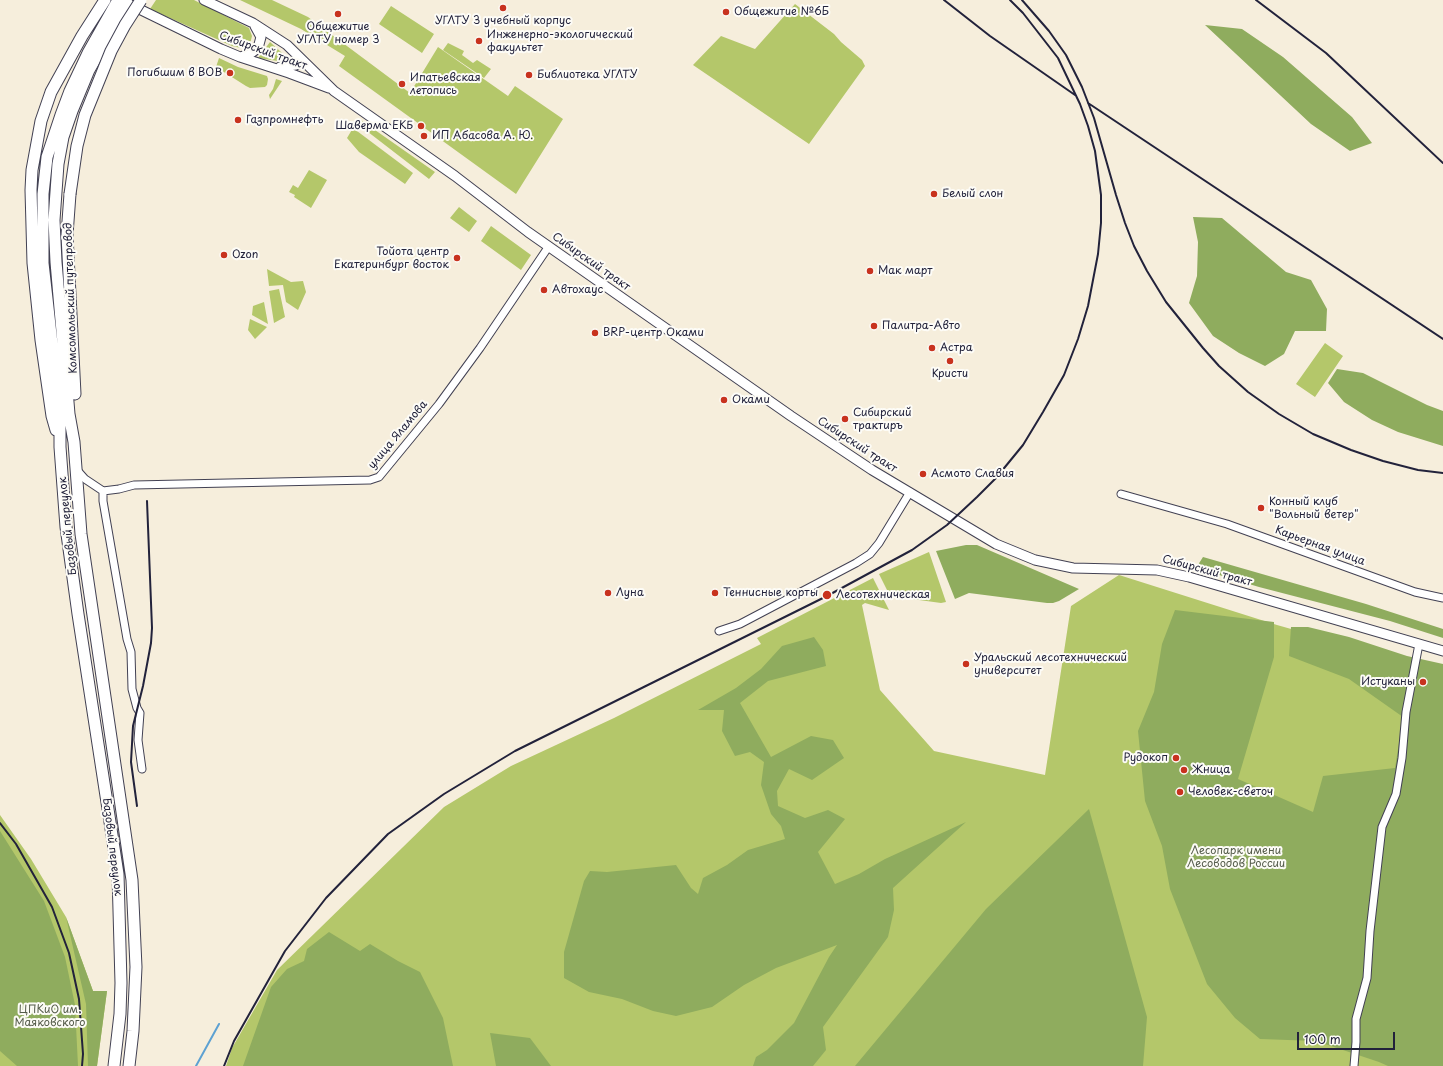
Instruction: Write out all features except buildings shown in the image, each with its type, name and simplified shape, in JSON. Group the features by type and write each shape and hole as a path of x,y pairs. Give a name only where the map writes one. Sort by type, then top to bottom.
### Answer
{"main road":[{"path":"60,447 52,416 41,340 33,263 31,190 32,170 40,121 51,92 63,68 105,0"},
{"name":"Комсомольский путепровод","path":"74,442 76,414 67,235 70,194 77,146 85,115 111,52 125,25 141,0"},
{"name":"Сибирский тракт","path":"204,0 253,23 287,46 334,90 455,176 549,246 791,416 872,470 996,544 1035,560 1073,568 1157,570 1173,573 1443,651"},
{"name":"Сибирский тракт","path":"122,1 240,57 334,90"},
{"name":"Базовый переулок","path":"122,1 79,92 63,137 58,164 54,208 56,262 69,414 77,469 85,560 132,880 136,968 133,1031 129,1066"},
{"name":"Базовый переулок","path":"114,1066 120,1014 121,983 118,874 70,562 66,527 60,447 60,415 44,263 43,194 47,157 70,90 88,53 122,1"},
{"path":"240,57 250,54 258,48 261,37 259,31 253,23"},
{"path":"272,67 289,67 296,65 298,62 298,56"},
{"path":"70,562 78,564 85,560"}],"street":[{"name":"улица Яламова","path":"103,491 134,485 370,480 379,477 438,404 480,348 549,246"},
{"path":"77,469 85,479 103,491 103,501 127,639 131,652 132,689 137,708 140,712 138,740 142,769"},
{"path":"718,631 740,624 856,563 870,554 880,543 910,492"},
{"name":"Карьерная улица","path":"1121,494 1227,524 1415,592 1443,598"},
{"path":"1354,1066 1356,1019 1367,978 1370,931 1382,826 1396,794 1402,758 1406,712 1419,644"}],"green space":[{"path":"156,0 194,0 249,28 252,36 250,44 241,48 232,46 150,9"},
{"path":"240,0 272,0 308,17 410,93 438,47 508,96 515,86 563,119 516,194 339,66 345,56 301,29"},
{"path":"795,4 834,34 862,60 865,66 809,144 693,65 721,36 755,49"},
{"path":"391,6 434,34 422,53 379,24"},
{"path":"1205,25 1242,29 1283,57 1352,117 1372,143 1350,151 1311,124"},
{"path":"270,42 292,62 258,58"},
{"path":"448,43 464,51 462,55 473,63 477,60 491,69 484,78 443,50"},
{"path":"219,58 238,67 267,76 267,85 265,87 250,88 246,86 216,67"},
{"path":"276,79 282,81 270,99 269,95 273,89"},
{"path":"361,120 435,172 429,179 359,125 358,121"},
{"path":"353,128 413,173 405,184 359,152 347,138"},
{"path":"309,170 327,180 311,208 289,192 293,185 298,188"},
{"path":"459,207 477,221 469,232 450,218"},
{"path":"1193,217 1222,218 1286,272 1311,280 1327,309 1326,331 1295,331 1284,354 1265,366 1239,353 1213,336 1189,303 1197,276 1198,242"},
{"path":"491,226 531,255 521,270 481,241"},
{"path":"267,269 291,282 303,281 306,292 298,310 286,302 283,285 269,286"},
{"path":"279,289 285,317 274,323 269,291"},
{"path":"264,302 268,324 252,315 253,306"},
{"path":"250,319 267,327 255,339 248,330"},
{"path":"1325,343 1343,356 1315,397 1296,384"},
{"path":"1337,369 1363,373 1427,405 1443,411 1443,446 1398,432 1372,420 1344,402 1328,383"},
{"path":"966,545 977,545 1079,589 1053,603 969,593 955,599 936,551"},
{"path":"929,552 946,602 941,603 890,596 879,574"},
{"path":"1203,557 1366,604 1443,629 1443,638 1390,621 1259,587 1196,568"},
{"name":"Лесопарк имени Лесоводов России","path":"1119,575 1277,625 1443,672 1443,1066 226,1066 232,1048 277,970 444,807 511,766 614,718 761,644 757,638 873,578 889,610 865,603 862,605 880,690 934,751 1045,775 1071,606"},
{"path":"1175,610 1274,622 1274,657 1238,779 1313,812 1323,776 1395,768 1403,717 1349,679 1289,656 1291,627 1308,627 1349,637 1407,656 1443,664 1443,1066 1388,1066 1316,1041 1260,1039 1235,1018 1207,984 1170,889 1162,846 1145,801 1138,731 1154,692 1162,644"},
{"path":"814,637 823,650 826,666 768,681 740,703 771,757 811,736 833,740 844,758 812,780 789,769 777,791 778,806 805,818 828,810 845,819 818,852 835,884 859,874 885,859 966,822 893,888 894,910 888,937 823,1027 826,1050 813,1066 753,1066 756,1057 767,1050 794,1023 829,957 837,945 776,968 744,985 712,1007 676,1016 653,1011 622,999 589,992 564,978 564,952 584,881 590,871 607,872 676,865 691,888 698,894 703,878 727,865 748,850 785,839 781,826 771,814 761,785 764,762 750,752 735,756 722,731 724,710 698,710 736,688 761,669 782,646"},
{"path":"1089,809 1147,1017 1143,1066 855,1066 986,909"},
{"name":"ЦПКиО им. Маяковского","path":"0,815 31,859 66,917 93,991 107,991 97,1066 0,1066"},
{"name":"ЦПКиО им. Маяковского","path":"0,831 44,901 65,957 75,1005 78,1066 17,1066 0,1051"},
{"path":"66,917 93,991 107,991 97,1066 88,1066 86,1004"},
{"path":"329,932 360,951 370,944 420,972 443,1018 453,1066 243,1066 271,987 287,969 304,961 307,949"},
{"path":"490,1033 530,1038 551,1066 496,1066"}],"waterway":[{"path":"196,1066 219,1024"}],"railway":[{"path":"944,0 990,36 1075,95"},
{"path":"224,1066 234,1041 285,951 326,898 388,834 444,794 515,751 827,596 912,550 947,525 977,497 996,478 1023,445 1064,375 1078,339 1088,306 1098,254 1101,223 1101,195 1095,151 1080,104 1058,58 1023,13 1010,0"},
{"path":"1022,0 1049,31 1066,55 1082,87 1094,118 1125,223 1134,246 1147,271 1166,302 1219,366 1248,392 1279,414 1313,434 1351,450 1383,461 1418,470 1443,473"},
{"path":"1256,0 1326,53 1443,163"},
{"path":"1088,103 1443,339"},
{"path":"137,806 131,762 133,726 143,686 151,643 152,628 147,501"},
{"path":"0,823 16,844 52,907 69,953 79,999 83,1054 82,1066"}],"place":[{"name":"УГЛТУ 3 учебный корпус","path":"503,8"},
{"name":"Общежитие №6Б","path":"726,12"},
{"name":"Общежитие УГЛТУ номер 3","path":"338,14"},
{"name":"Инженерно-экологический факультет","path":"479,41"},
{"name":"Погибшим в ВОВ","path":"230,73"},
{"name":"Библиотека УГЛТУ","path":"529,75"},
{"name":"Ипатьевская летопись","path":"402,84"},
{"name":"Газпромнефть","path":"238,120"},
{"name":"Шаверма ЕКБ","path":"421,126"},
{"name":"ИП Абасова А. Ю.","path":"424,136"},
{"name":"Белый слон","path":"934,194"},
{"name":"Ozon","path":"224,255"},
{"name":"Тойота центр Екатеринбург восток","path":"457,258"},
{"name":"Мак март","path":"870,271"},
{"name":"Автохаус","path":"544,290"},
{"name":"Палитра-Авто","path":"874,326"},
{"name":"BRP-центр Оками","path":"595,333"},
{"name":"Астра","path":"932,348"},
{"name":"Кристи","path":"950,361"},
{"name":"Оками","path":"724,400"},
{"name":"Сибирский трактиръ","path":"845,419"},
{"name":"Асмото Славия","path":"923,474"},
{"name":"Конный клуб \"Вольный ветер\"","path":"1261,508"},
{"name":"Луна","path":"608,593"},
{"name":"Теннисные корты","path":"715,593"},
{"name":"Лесотехническая","path":"827,595"},
{"name":"Уральский лесотехнический университет","path":"966,664"},
{"name":"Истуканы","path":"1423,682"},
{"name":"Рудокоп","path":"1176,758"},
{"name":"Жница","path":"1184,770"},
{"name":"Человек-светоч","path":"1180,792"}]}
